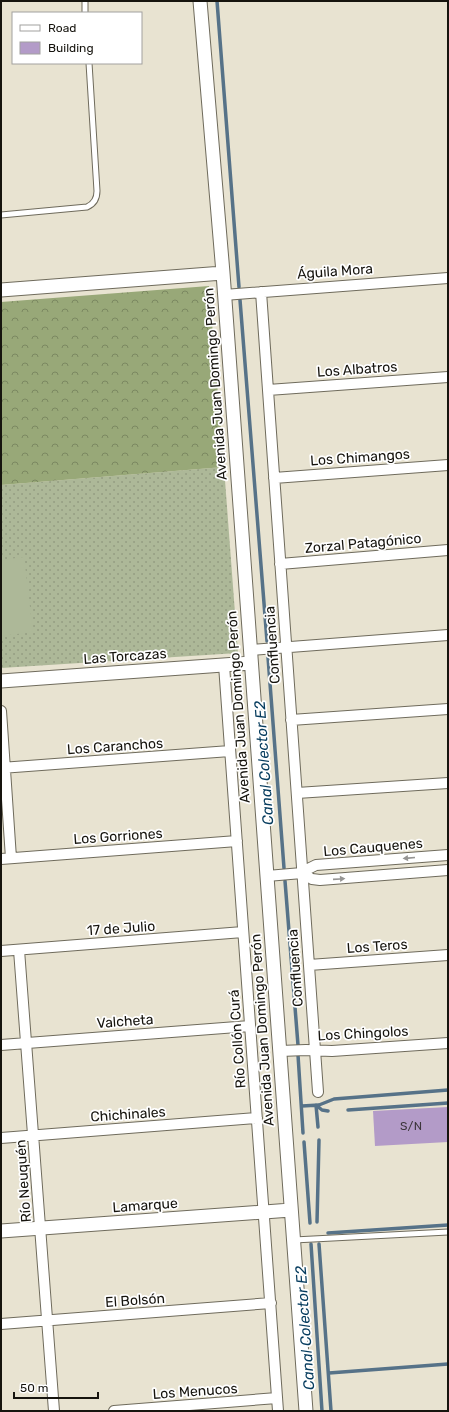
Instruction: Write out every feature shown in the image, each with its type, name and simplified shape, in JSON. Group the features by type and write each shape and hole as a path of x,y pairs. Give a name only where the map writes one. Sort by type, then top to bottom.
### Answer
{"street":[{"name":"Avenida Juan Domingo Perón","path":"200,1 223,273 306,1411"},
{"path":"1,290 223,273"},
{"name":"Águila Mora","path":"224,295 448,278"},
{"name":"Confluencia","path":"261,292 318,1092"},
{"name":"Los Albatros","path":"268,390 448,377"},
{"name":"Los Chimangos","path":"274,478 448,465"},
{"name":"Zorzal Patagónico","path":"280,564 448,550"},
{"name":"Las Torcazas","path":"1,681 224,665 286,647 448,635"},
{"name":"Río Collón Curá","path":"224,665 278,1411"},
{"path":"291,720 448,709"},
{"path":"1,711 6,858"},
{"name":"Los Caranchos","path":"3,768 230,751"},
{"path":"297,793 448,783"},
{"name":"Los Gorriones","path":"6,858 237,841"},
{"name":"Los Cauquenes","path":"267,876 302,873 316,865 448,855"},
{"name":"Los Cauquenes","path":"302,873 312,879 320,880 448,870"},
{"name":"17 de Julio","path":"1,951 243,932"},
{"name":"Río Neuquén","path":"19,950 54,1411"},
{"name":"Los Teros","path":"309,965 448,955"},
{"name":"Valcheta","path":"1,1045 250,1026"},
{"name":"Los Chingolos","path":"280,1051 332,1051 448,1042"},
{"name":"Chichinales","path":"1,1138 257,1118"},
{"name":"Lamarque","path":"1,1231 291,1210"},
{"name":"El Bolsón","path":"1,1324 271,1304"},
{"name":"Los Menucos","path":"114,1411 278,1398"}],"lane":[{"path":"84,1 85,12"},
{"path":"1,215 87,207 94,203 97,191 89,64"},
{"path":"293,1240 448,1232"}],"green space":[{"path":"209,286 224,467 1,485 1,302"},
{"path":"224,467 238,653 1,668 1,485"},
{"path":"24,557 33,632 1,636 1,560"}],"building":[{"path":"448,1107 448,1142 375,1146 373,1111"}],"waterway":[{"path":"217,1 239,287"},
{"path":"240,300 267,641"},
{"name":"Canal Colector E2","path":"268,657 284,868"},
{"name":"Canal Colector E2","path":"285,881 298,1045"},
{"name":"Canal Colector E2","path":"298,1055 303,1133"},
{"path":"302,1106 319,1105 334,1099 448,1090"},
{"path":"348,1110 448,1103"},
{"path":"316,1105 318,1127"},
{"path":"316,1105 322,1110 328,1111"},
{"path":"317,1222 319,1140"},
{"name":"Canal Colector E2","path":"304,1142 310,1223"},
{"path":"328,1233 448,1225"},
{"name":"Canal Colector E2","path":"311,1244 322,1411"},
{"path":"319,1244 331,1411"},
{"path":"329,1373 448,1364"}]}
